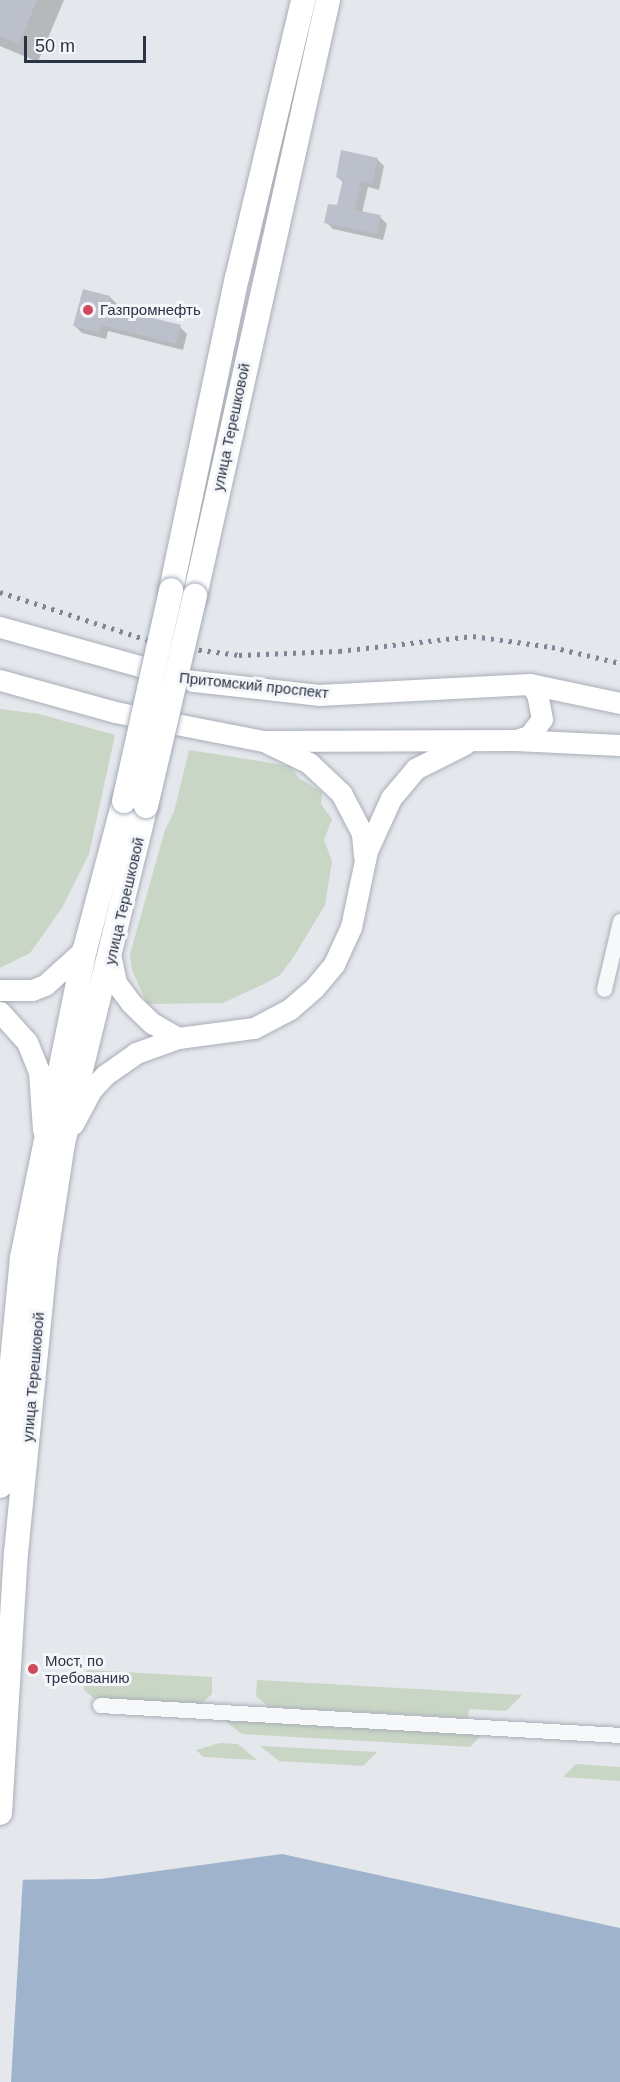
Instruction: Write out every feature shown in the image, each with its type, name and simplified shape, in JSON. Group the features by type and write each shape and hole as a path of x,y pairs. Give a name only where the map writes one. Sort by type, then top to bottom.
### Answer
{"main road":[{"name":"улица Терешковой","path":"0,1486 22,1258 54,1141 111,959 171,590 237,278 303,0"},
{"name":"улица Терешковой","path":"0,1813 16,1553 54,1141 85,949 135,803 195,596 328,0"},
{"name":"Притомский проспект","path":"0,627 194,681 307,694 530,684 620,704"},
{"path":"0,680 22,688 115,712 263,741 515,740 620,745"},
{"path":"515,740 529,736 542,719 537,694 530,684"},
{"path":"0,690 22,688"},
{"path":"54,1141 105,1075 136,1053 178,1038 254,1028 290,1009 315,987 334,964 351,927 364,863 391,798 408,775 434,757 477,740"},
{"path":"263,741 309,763 340,793 362,833 364,863"},
{"path":"0,990 32,990 45,985 85,949"},
{"path":"111,959 116,983 132,1004 152,1023 178,1038"},
{"path":"0,1012 27,1042 39,1071 54,1141"}],"street":[{"path":"604,989 620,921"},
{"path":"100,1705 620,1735"}],"green space":[{"path":"0,709 39,714 115,735 89,854 62,908 30,953 0,968"},
{"path":"189,750 290,766 299,778 322,792 321,804 332,819 324,840 332,861 325,905 293,958 280,975 266,983 223,1003 147,1004 132,970 130,954 165,830 174,812"},
{"path":"88,1670 212,1677 212,1694 200,1705 93,1698 84,1690 84,1673"},
{"path":"257,1680 522,1695 506,1711 469,1709 468,1718 269,1707 256,1696"},
{"path":"220,1717 482,1734 470,1747 242,1734"},
{"path":"220,1743 238,1744 257,1760 204,1757 196,1750"},
{"path":"260,1746 377,1752 363,1766 279,1761"},
{"path":"576,1764 620,1767 620,1781 563,1777"}],"water":[{"path":"282,1854 620,1928 620,2082 0,2082 0,1880 100,1879"}],"pier":[{"path":"0,1877 23,1877 11,2082 0,2082"}],"building":[{"path":"0,0 37,0 19,44 0,36"},
{"path":"341,150 378,158 372,184 361,181 355,210 381,215 377,234 324,223 328,204 337,205 343,179 336,177"},
{"path":"83,289 110,296 108,307 181,325 176,344 101,325 100,333 73,326"}],"railway":[{"path":"0,592 163,645 239,655 339,651 473,636 552,647 620,663"}],"place":[{"name":"Газпромнефть","path":"88,310"},
{"name":"Мост, по требованию","path":"33,1669"}]}
